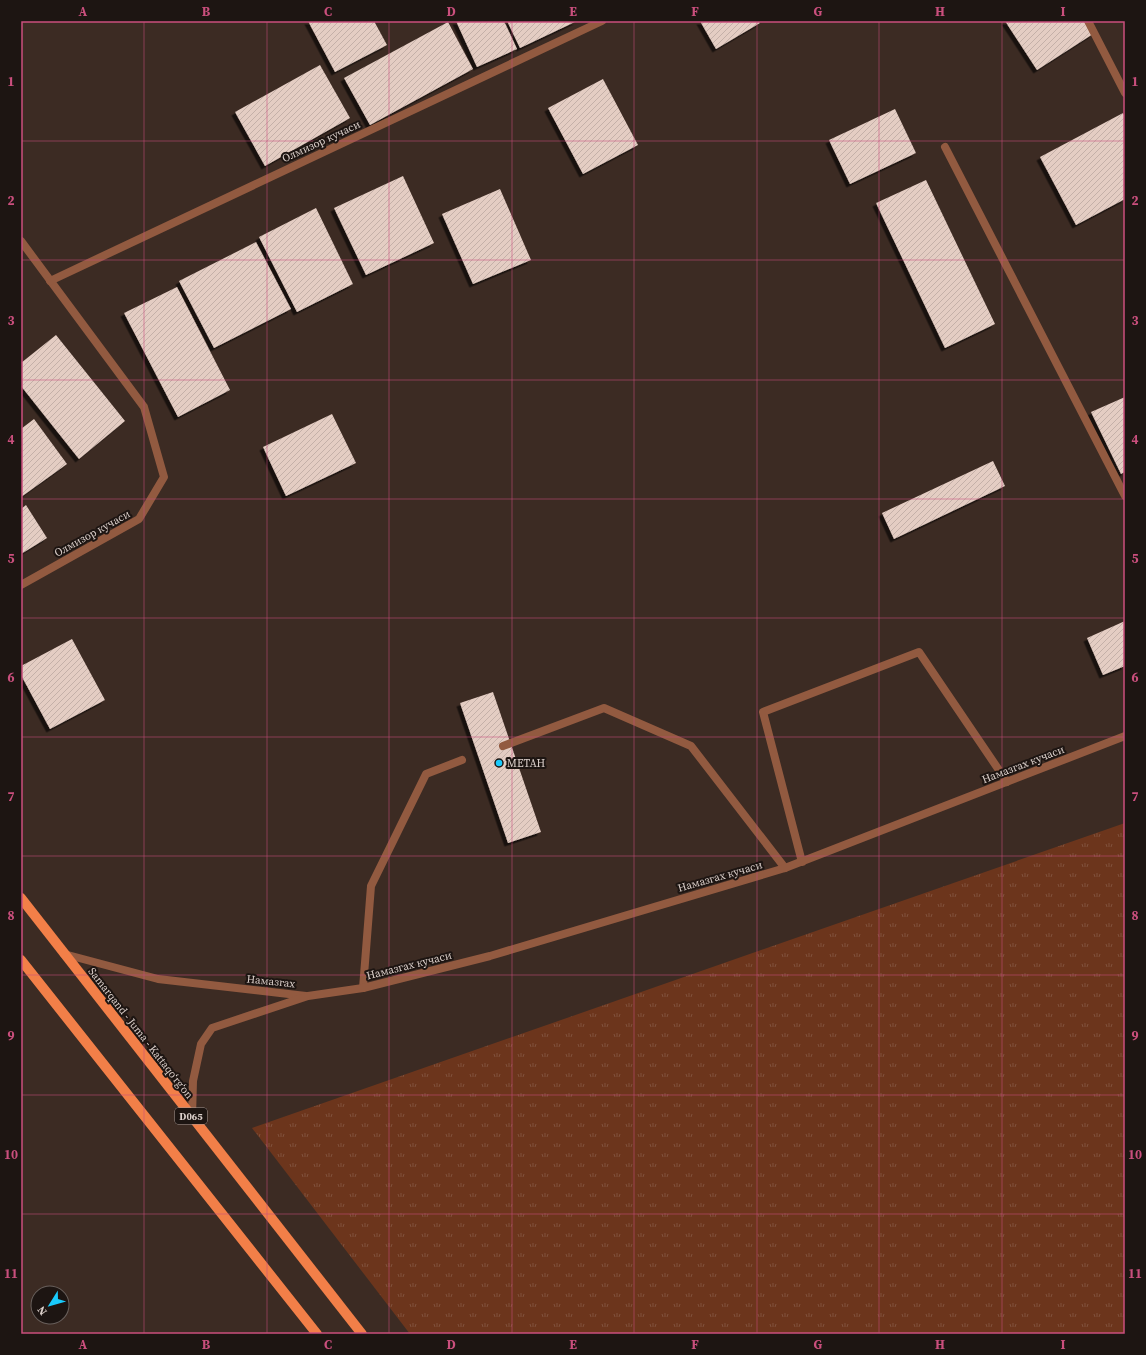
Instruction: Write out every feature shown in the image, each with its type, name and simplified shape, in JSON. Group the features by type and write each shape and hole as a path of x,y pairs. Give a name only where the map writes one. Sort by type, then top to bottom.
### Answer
{"main road":[{"name":"Samarqand - Juma - Kattaqo‘rg‘on","path":"21,898 362,1334"},
{"path":"21,960 317,1334"}],"street":[{"name":"Олмизор кучаси","path":"50,281 602,21"},
{"path":"1088,21 1125,93"},
{"path":"945,147 1125,496"},
{"name":"Олмизор кучаси","path":"21,241 144,407 164,477 139,519 21,585"},
{"path":"802,862 763,712 919,652 1007,782"},
{"path":"502,746 604,708 691,746 785,868"},
{"name":"Намазгах кучаси","path":"308,996 363,988 490,956 785,868 1125,736"},
{"path":"363,988 371,886 426,774 462,760"},
{"name":"Намазгах","path":"64,954 158,979 308,996"},
{"name":"Намазгах","path":"192,1117 193,1081 201,1044 212,1028 308,996"}],"green space":[{"path":"1125,823 1125,1334 410,1334 252,1128"}],"building":[{"path":"308,21 374,21 387,45 335,72"},
{"path":"456,21 504,21 517,49 477,67"},
{"path":"507,21 577,21 520,48"},
{"path":"700,21 758,21 760,23 716,49"},
{"path":"1005,21 1085,21 1093,34 1037,70"},
{"path":"448,22 473,69 370,125 344,78"},
{"path":"320,65 350,118 265,166 235,112"},
{"path":"603,79 638,145 583,174 548,108"},
{"path":"895,109 916,153 850,184 829,140"},
{"path":"1123,113 1125,117 1125,199 1076,225 1040,157"},
{"path":"403,176 434,243 366,275 334,208"},
{"path":"926,180 995,324 945,348 876,203"},
{"path":"500,189 531,260 473,284 442,214"},
{"path":"316,208 353,284 297,312 259,237"},
{"path":"256,242 291,309 214,348 179,281"},
{"path":"177,287 230,390 178,417 124,313"},
{"path":"56,335 125,421 79,459 21,386 21,363"},
{"path":"1125,397 1125,472 1121,474 1091,412"},
{"path":"332,414 356,463 286,496 263,447"},
{"path":"34,419 67,464 21,497 21,429"},
{"path":"993,461 1005,486 894,539 882,513"},
{"path":"26,505 47,538 21,554 21,509"},
{"path":"1125,621 1125,666 1103,675 1087,638"},
{"path":"72,639 105,700 50,729 21,675 21,666"},
{"path":"493,692 541,832 508,843 460,703"}],"place":[{"name":"МЕТАН","path":"499,763"}]}
